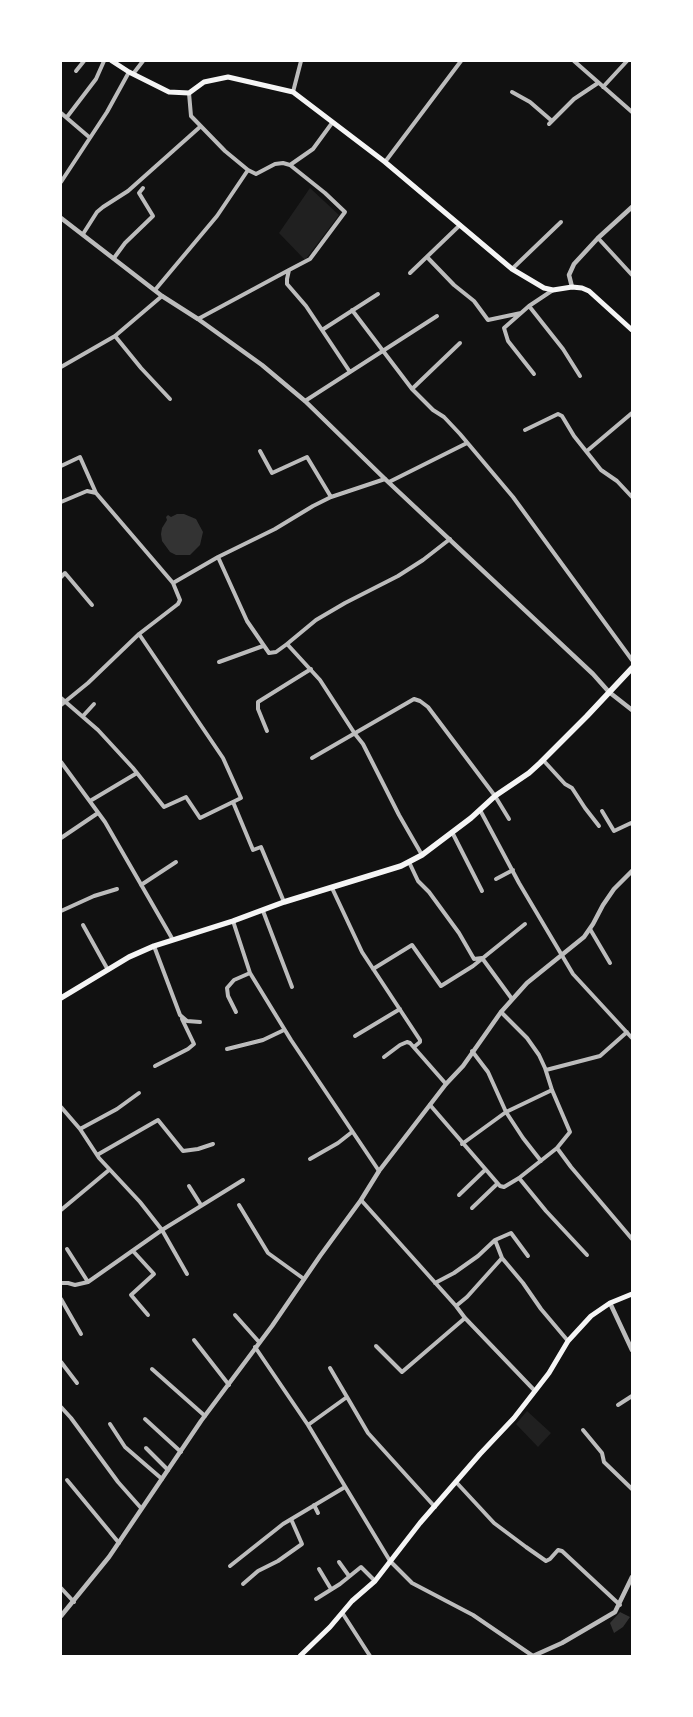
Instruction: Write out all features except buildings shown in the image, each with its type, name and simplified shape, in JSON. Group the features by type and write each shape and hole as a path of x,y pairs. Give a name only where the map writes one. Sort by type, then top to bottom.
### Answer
{"main road":[{"path":"112,61 169,92 189,92 204,82 228,77 294,92 385,162 512,269 538,286 553,290 572,287 589,291 632,330"},
{"path":"61,998 129,957 154,946 233,921 284,902 401,866 422,855 495,796 529,773 632,668"},
{"path":"300,1656 343,1614 352,1601 375,1581 411,1534 514,1418 568,1342 591,1316 610,1303 632,1294"}],"street":[{"path":"76,71 84,61"},
{"path":"67,117 96,79 104,61"},
{"path":"61,182 131,73 143,61"},
{"path":"294,92 301,61"},
{"path":"385,162 462,61"},
{"path":"574,61 632,112"},
{"path":"603,87 627,61"},
{"path":"512,92 530,102 550,123 574,99 598,83"},
{"path":"189,92 191,116 225,151 248,170 256,174 275,164 283,163 290,165 345,212 310,259 198,320"},
{"path":"61,113 89,137"},
{"path":"290,165 313,149 332,123"},
{"path":"83,234 97,212 128,191 201,126"},
{"path":"155,290 217,216 248,170"},
{"path":"114,258 125,243 153,216 139,193 143,188"},
{"path":"572,287 569,275 574,264 598,238 632,208"},
{"path":"61,218 162,296 262,365 305,401 593,674 609,692 632,710"},
{"path":"512,269 561,222"},
{"path":"410,273 460,225"},
{"path":"598,238 632,275"},
{"path":"428,257 454,284 474,301 488,320 521,313"},
{"path":"289,270 287,284 306,306 350,372"},
{"path":"534,374 508,341 504,328 529,306 553,290"},
{"path":"322,330 378,294"},
{"path":"61,366 115,336 154,305 162,296"},
{"path":"529,306 563,350 580,376"},
{"path":"352,310 412,389 433,410 444,417 526,513 632,660"},
{"path":"305,401 437,316"},
{"path":"115,336 170,399"},
{"path":"412,389 460,343"},
{"path":"587,451 632,413"},
{"path":"524,430 558,414 562,416 574,436 601,470 617,481 632,497"},
{"path":"173,584 218,557 275,529 331,497 387,480 467,443"},
{"path":"260,451 272,473 307,457 331,497"},
{"path":"61,466 80,457 96,493 173,584 180,600 178,604 139,634 101,670 62,702 83,716 137,773 164,807 186,796 200,818 241,798 223,758 139,634"},
{"path":"61,502 87,491 96,493"},
{"path":"218,557 247,621 269,653 276,652 316,620 398,576 450,540"},
{"path":"61,577 65,573 92,605"},
{"path":"287,644 312,669 363,744 399,815 422,855"},
{"path":"219,662 263,646"},
{"path":"267,731 258,709 258,702 312,669"},
{"path":"312,758 414,699 420,700 428,707 495,796 509,818"},
{"path":"83,716 94,704"},
{"path":"543,760 565,784 572,788 599,826"},
{"path":"61,762 98,813 173,940"},
{"path":"90,801 137,773"},
{"path":"233,802 253,850 261,848 284,902"},
{"path":"480,810 573,974 632,1038"},
{"path":"602,811 614,831 632,824"},
{"path":"61,838 98,813"},
{"path":"452,832 482,891"},
{"path":"141,885 176,862"},
{"path":"409,862 418,881 429,892 459,933 474,959 482,958"},
{"path":"496,879 513,870"},
{"path":"61,1616 119,1543 141,1508 361,1200 379,1171 446,1084 463,1066 501,1012 527,982 584,937 614,889 632,871"},
{"path":"332,888 362,952 420,1040 414,1047"},
{"path":"61,911 94,896 117,889"},
{"path":"263,910 292,987"},
{"path":"233,921 250,973 284,1030 379,1171"},
{"path":"83,924 108,970"},
{"path":"373,969 412,945 441,986 473,966 525,924"},
{"path":"590,929 610,963"},
{"path":"154,946 182,1019 194,1044 156,1066"},
{"path":"482,958 512,999"},
{"path":"236,1012 228,996 227,988 234,980 250,973"},
{"path":"355,1036 400,1009"},
{"path":"430,1105 497,1184 504,1187 520,1178 542,1161 557,1148 570,1132 552,1090 546,1070 538,1055 527,1038 501,1012"},
{"path":"182,1019 200,1022"},
{"path":"227,1049 263,1040 284,1030"},
{"path":"546,1070 600,1056 627,1032"},
{"path":"384,1057 407,1042 414,1047 446,1084"},
{"path":"472,1051 488,1072 506,1112 523,1138 542,1161"},
{"path":"462,1144 506,1112 552,1090"},
{"path":"80,1129 117,1109 139,1094"},
{"path":"61,1107 80,1129 109,1170 140,1202 162,1230 187,1274"},
{"path":"97,1155 158,1120 183,1151 213,1144"},
{"path":"310,1159 338,1143 352,1132"},
{"path":"557,1148 632,1239"},
{"path":"61,1210 109,1170"},
{"path":"459,1195 485,1170"},
{"path":"520,1178 546,1211 587,1255"},
{"path":"61,1283 76,1285 88,1282 162,1230 244,1180"},
{"path":"472,1208 497,1184"},
{"path":"189,1186 201,1205"},
{"path":"361,1200 465,1318 535,1391"},
{"path":"239,1205 268,1253 304,1279"},
{"path":"435,1283 466,1265 494,1240 511,1233 528,1256"},
{"path":"494,1240 502,1258 568,1342"},
{"path":"67,1249 88,1282"},
{"path":"133,1251 154,1274 131,1295 148,1315"},
{"path":"456,1306 467,1297 502,1258"},
{"path":"61,1299 81,1334"},
{"path":"610,1303 632,1350"},
{"path":"235,1316 259,1342"},
{"path":"376,1346 402,1372 465,1318"},
{"path":"194,1340 229,1385"},
{"path":"255,1348 308,1425 390,1561 412,1583 473,1615 533,1656 562,1643 615,1612 632,1577"},
{"path":"61,1362 77,1383"},
{"path":"330,1368 368,1433 435,1507"},
{"path":"152,1369 206,1416"},
{"path":"618,1404 632,1396"},
{"path":"308,1425 346,1397"},
{"path":"61,1407 72,1418 118,1482 141,1508"},
{"path":"145,1419 181,1452"},
{"path":"110,1424 125,1447 162,1479"},
{"path":"583,1430 602,1453 604,1462 632,1489"},
{"path":"146,1448 168,1470"},
{"path":"67,1480 119,1543"},
{"path":"456,1482 494,1523 526,1547 546,1561 550,1560 558,1550 562,1550 620,1604"},
{"path":"230,1566 283,1524 345,1487"},
{"path":"314,1505 318,1513"},
{"path":"243,1584 258,1571 278,1561 302,1544 291,1519"},
{"path":"339,1562 349,1576"},
{"path":"316,1599 361,1567 375,1581"},
{"path":"319,1569 331,1589"},
{"path":"61,1588 74,1602"},
{"path":"343,1614 370,1656"}],"shaded area":[{"path":"310,188 339,215 305,260 279,233"},
{"path":"184,514 196,519 203,532 200,545 190,555 176,555 170,552 162,541 162,528 167,520 166,517"},
{"path":"527,1411 551,1433 538,1447 516,1424"},
{"path":"620,1612 630,1617 623,1627 614,1633 610,1623"}]}
